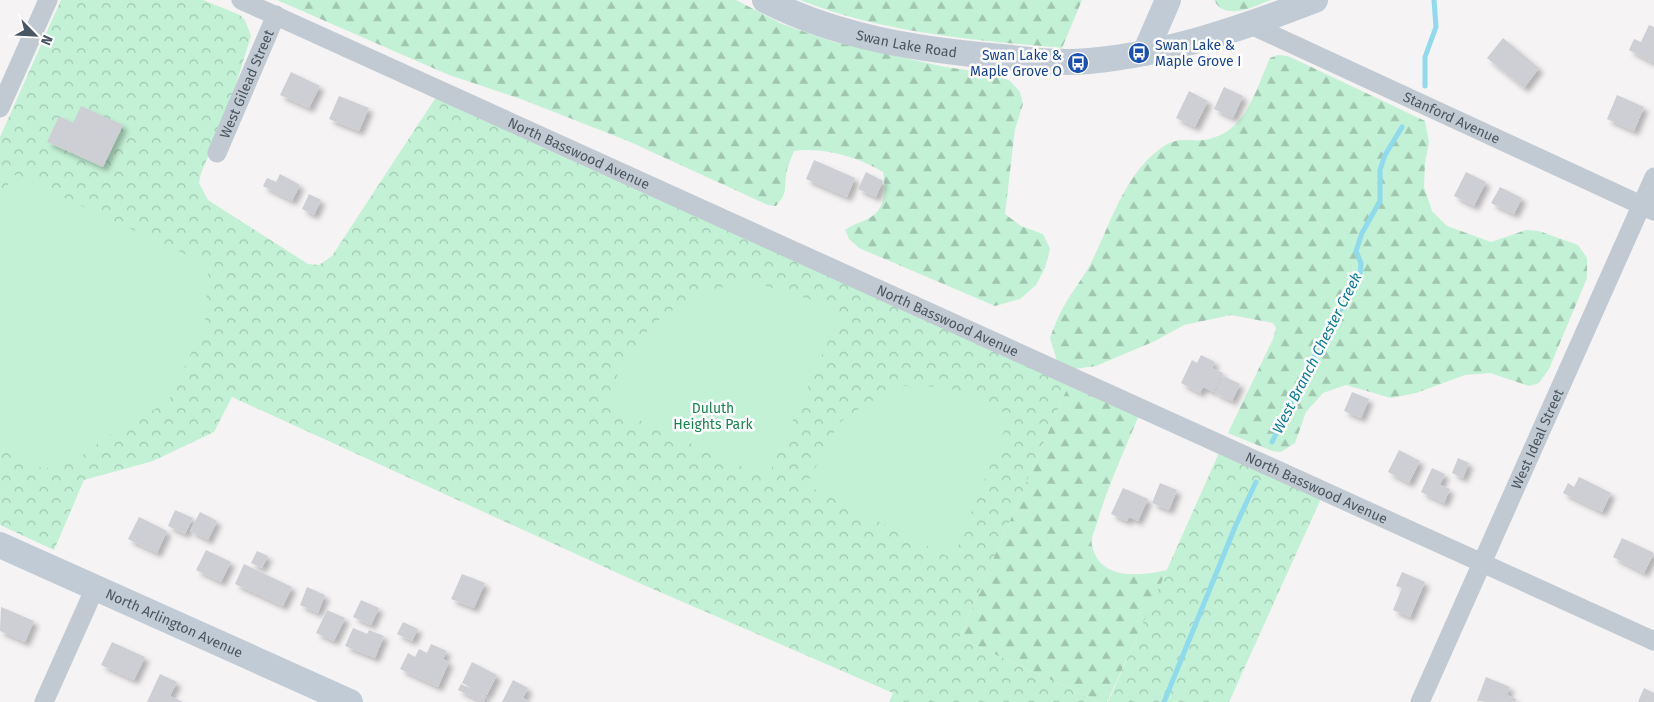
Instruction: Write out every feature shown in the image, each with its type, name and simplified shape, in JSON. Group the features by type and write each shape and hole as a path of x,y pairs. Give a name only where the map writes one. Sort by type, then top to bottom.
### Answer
{"street":[{"path":"0,108 48,0"},
{"name":"North Basswood Avenue","path":"241,0 1654,641"},
{"name":"Swan Lake Road","path":"765,0 837,30 947,52 1056,62 1088,62 1145,53 1251,25 1315,0"},
{"path":"1145,53 1168,0"},
{"name":"West Gilead Street","path":"217,153 276,15"},
{"name":"Stanford Avenue","path":"1251,25 1648,208"},
{"name":"West Ideal Street","path":"1420,702 1482,564 1648,208 1654,177"},
{"name":"North Arlington Avenue","path":"0,545 350,702"},
{"path":"44,702 95,588"}],"green space":[{"name":"Duluth Heights Park","path":"61,0 203,0 240,15 245,20 251,36 227,113 201,173 199,183 208,200 308,264 319,265 332,256 440,91 1072,377 959,638 1099,702 889,702 893,693 646,586 232,397 214,432 153,461 84,480 54,550 0,525 0,137"},
{"path":"277,0 736,0 782,24 834,42 945,67 996,74 1010,81 1020,92 1023,104 1015,129 1005,214 1021,226 1043,234 1050,249 1045,268 1036,285 1020,299 995,306 859,248 849,239 845,230 876,213 884,197 883,172 862,162 840,154 817,150 794,151 789,163 784,194 776,206 768,205 628,141 521,99 449,75"},
{"path":"800,0 1082,0 1062,48 995,42 896,28 831,11"},
{"path":"1214,0 1271,0 1249,8 1233,11 1219,7"},
{"path":"1278,55 1288,56 1425,121 1429,142 1425,163 1424,187 1432,211 1447,226 1491,242 1526,230 1539,231 1578,245 1587,258 1587,278 1549,369 1539,383 1529,386 1490,373 1465,375 1416,393 1391,398 1346,385 1323,393 1306,412 1295,443 1281,452 1272,451 1228,433 1273,339 1276,328 1273,323 1231,315 1184,325 1155,341 1096,366 1074,369 1057,361 1050,338 1056,322 1067,300 1089,267 1121,198 1139,169 1164,146 1170,143 1179,140 1204,140 1218,136 1230,129 1239,120 1254,97 1270,58"},
{"path":"13,174 200,261 208,274 205,324 168,402 115,431 79,458 44,469 0,450 0,202"},
{"path":"751,281 812,300 841,313 767,478 628,415 612,400 619,367 652,325 696,293"},
{"path":"1072,377 1141,410 1112,480 1093,534 1092,543 1096,557 1103,565 1122,573 1145,574 1168,570 1107,702 1099,702 959,638"},
{"path":"905,386 946,387 979,399 1010,416 953,559 806,485 839,423 867,403"},
{"path":"1222,446 1324,492 1229,702 1108,702"}],"building":[{"path":"1649,25 1654,27 1654,63 1629,50 1634,39 1641,42"},
{"path":"1503,38 1539,68 1524,88 1487,58"},
{"path":"291,72 320,86 309,108 280,95"},
{"path":"1224,87 1243,96 1233,118 1214,109"},
{"path":"1189,91 1208,101 1195,127 1176,118"},
{"path":"1617,95 1644,107 1634,131 1607,119"},
{"path":"339,96 369,108 359,131 329,119"},
{"path":"81,106 123,125 103,167 47,142 59,116 73,123"},
{"path":"814,160 855,178 847,197 806,179"},
{"path":"866,172 883,181 876,197 858,189"},
{"path":"1466,172 1486,182 1474,206 1454,196"},
{"path":"280,174 300,185 292,201 263,186 267,178 276,182"},
{"path":"1500,187 1522,198 1514,214 1491,203"},
{"path":"309,194 321,200 314,215 302,209"},
{"path":"1201,355 1215,362 1212,368 1223,373 1214,392 1203,387 1200,393 1181,383 1192,360 1197,363"},
{"path":"1223,376 1240,384 1232,401 1215,393"},
{"path":"1352,392 1369,399 1361,418 1344,411"},
{"path":"1399,450 1420,461 1409,483 1388,472"},
{"path":"1458,458 1469,463 1463,478 1452,473"},
{"path":"1432,468 1445,474 1440,485 1450,489 1444,503 1421,492"},
{"path":"1579,477 1611,493 1602,512 1563,493 1568,483 1574,487"},
{"path":"1160,483 1177,490 1169,510 1152,503"},
{"path":"1123,488 1148,499 1138,521 1129,517 1127,521 1111,514"},
{"path":"175,510 193,518 185,534 168,526"},
{"path":"200,512 217,521 208,540 190,531"},
{"path":"139,517 167,531 157,553 128,539"},
{"path":"1622,538 1654,553 1644,573 1613,557"},
{"path":"206,550 231,562 221,582 196,570"},
{"path":"257,551 268,556 262,568 251,563"},
{"path":"244,564 292,587 283,606 235,584"},
{"path":"1402,572 1425,582 1410,617 1393,610 1402,588 1396,586"},
{"path":"462,574 485,583 474,608 451,599"},
{"path":"307,587 325,595 318,613 300,605"},
{"path":"361,600 379,608 371,625 353,617"},
{"path":"1,607 34,621 25,642 0,631"},
{"path":"327,610 345,618 334,641 316,633"},
{"path":"403,622 418,629 412,641 397,634"},
{"path":"353,628 367,634 369,630 384,636 375,658 345,646"},
{"path":"112,642 145,657 134,680 101,665"},
{"path":"431,644 447,651 443,659 449,662 438,687 400,669 408,653 415,657 419,649 427,653"},
{"path":"472,662 497,675 487,695 462,683"},
{"path":"160,674 177,682 170,696 183,702 147,702"},
{"path":"1486,677 1510,687 1507,695 1516,699 1515,702 1477,701"},
{"path":"513,680 528,688 523,698 530,702 502,702"},
{"path":"461,684 486,696 483,702 458,690"},
{"path":"1644,688 1654,693 1654,702 1638,702"}],"waterway":[{"name":"West Branch Chester Creek","path":"1425,86 1425,57 1436,27 1434,0"},
{"name":"West Branch Chester Creek","path":"1272,442 1318,349 1360,276 1361,263 1356,251 1362,233 1380,201 1380,170 1385,155 1402,127"},
{"name":"West Branch Chester Creek","path":"1164,702 1235,527 1256,482"}],"place":[{"name":"Swan Lake & Maple Grove I","path":"1139,53"},
{"name":"Swan Lake & Maple Grove O","path":"1078,63"}]}
